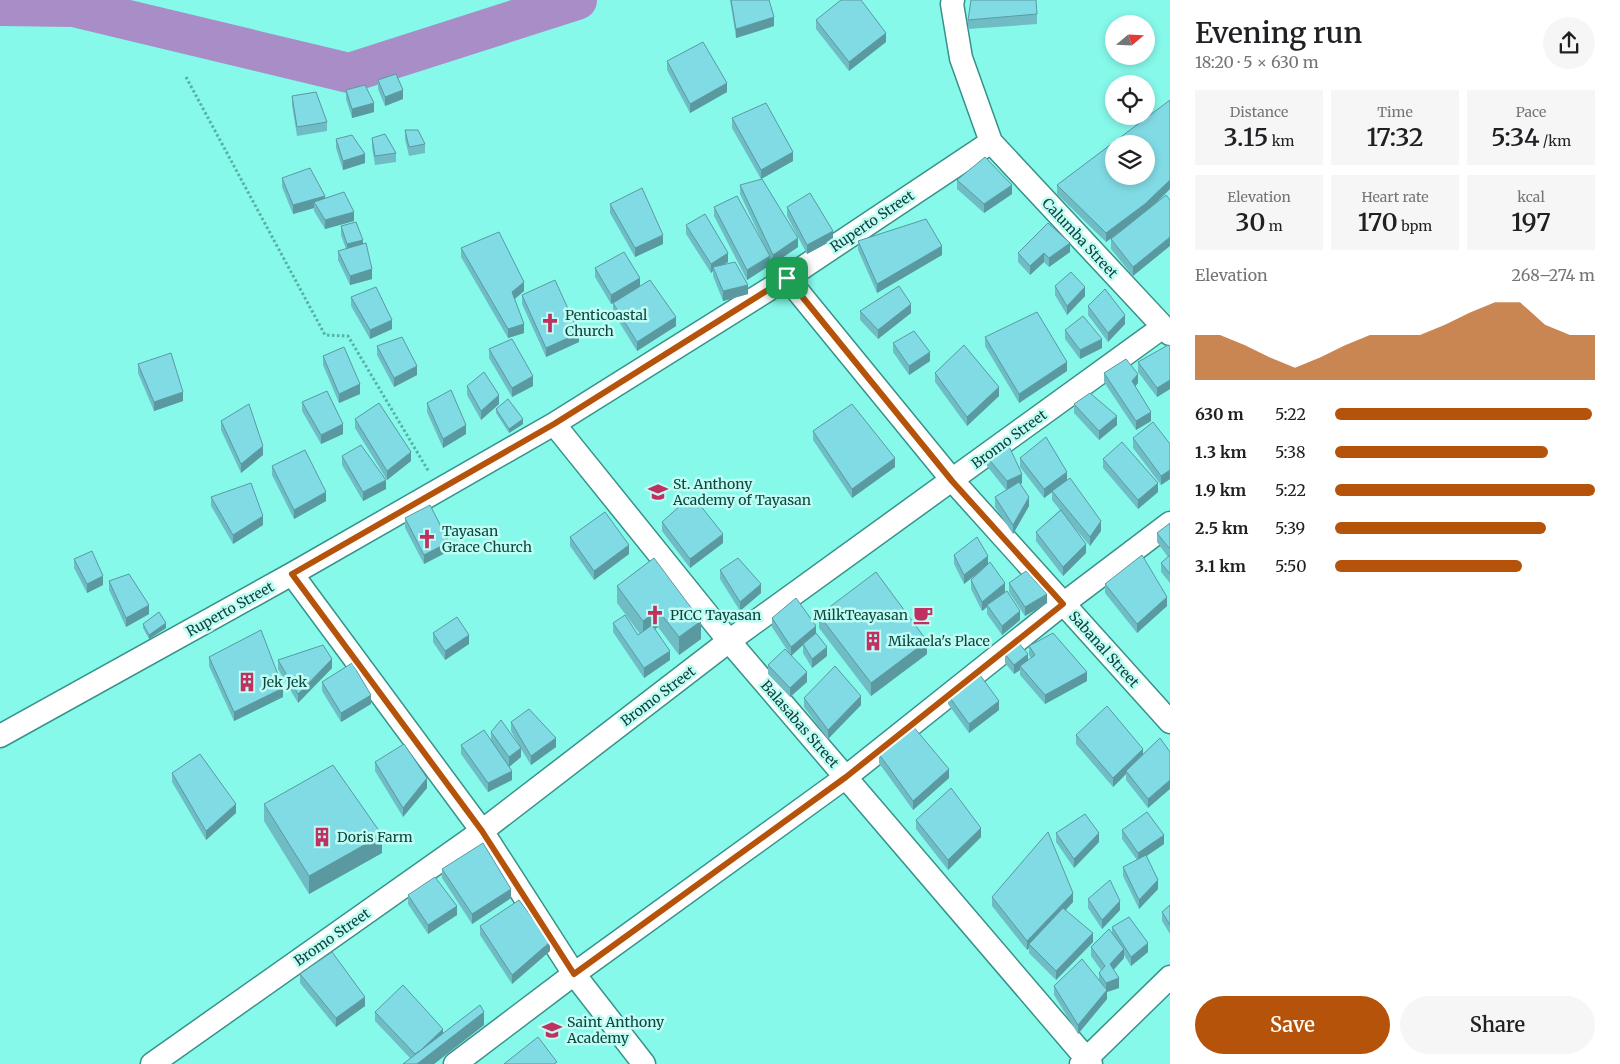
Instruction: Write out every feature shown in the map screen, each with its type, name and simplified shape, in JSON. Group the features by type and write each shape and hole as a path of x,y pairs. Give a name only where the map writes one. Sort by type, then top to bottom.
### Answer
{"street":[{"path":"953,0 952,4 961,58 991,142"},
{"name":"Ruperto Street","path":"0,736 292,574 554,424 787,278 991,142"},
{"name":"Calumba Street","path":"991,142 1166,331"},
{"name":"Sabanal Street","path":"787,278 952,481 1170,722"},
{"name":"Bromo Street","path":"152,1064 482,831 729,642 952,481 1166,331"},
{"name":"Balasabas Street","path":"554,424 729,642 846,777 1086,1062"},
{"path":"455,1064 574,974 846,777 1063,604 1170,523"},
{"path":"292,574 482,831 574,974 644,1064"},
{"path":"1086,1062 1170,977"}],"path":[{"path":"186,77 324,336 348,336 440,489"}],"building":[{"path":"731,0 769,0 774,17 736,29"},
{"path":"841,0 861,0 886,33 849,62 816,20"},
{"path":"971,0 1036,0 1037,14 968,20"},
{"path":"703,42 727,83 690,104 667,61"},
{"path":"396,74 403,90 385,97 378,80"},
{"path":"365,85 374,103 352,109 346,90"},
{"path":"316,92 327,122 297,127 292,96"},
{"path":"1170,100 1170,180 1145,204 1106,233 1057,185 1105,149 1105,185 1155,185 1155,135 1123,135 1137,125 1155,125 1155,111"},
{"path":"766,103 793,152 761,170 732,118"},
{"path":"405,130 418,130 425,144 409,147"},
{"path":"385,134 396,153 375,156 372,138"},
{"path":"352,135 365,154 343,161 336,139"},
{"path":"985,157 1012,185 984,204 957,180"},
{"path":"310,168 325,196 293,205 282,178"},
{"path":"762,179 798,238 773,255 740,185"},
{"path":"642,188 663,235 635,248 610,204"},
{"path":"344,192 354,212 325,220 314,202"},
{"path":"810,193 833,231 807,245 787,207"},
{"path":"1166,195 1170,200 1170,237 1133,267 1111,239"},
{"path":"737,196 770,256 747,270 714,207"},
{"path":"705,214 728,253 711,264 686,225"},
{"path":"926,219 942,246 877,284 858,241"},
{"path":"356,222 363,240 347,244 341,226"},
{"path":"1048,223 1070,243 1049,258 1044,253 1030,266 1018,253"},
{"path":"499,232 524,282 512,292 524,324 508,329 461,248"},
{"path":"366,243 372,269 350,276 338,251"},
{"path":"624,252 640,278 611,295 595,268"},
{"path":"735,262 748,285 723,291 713,267"},
{"path":"1071,272 1085,287 1067,306 1055,286"},
{"name":"Penticoastal Church","path":"555,280 579,333 546,348 522,295"},
{"path":"650,280 676,317 637,342 613,303"},
{"path":"899,286 911,304 878,330 860,311"},
{"path":"376,287 392,320 370,330 351,297"},
{"path":"1105,289 1125,315 1108,333 1088,306"},
{"path":"1037,312 1067,362 1019,394 985,337"},
{"path":"1083,316 1102,339 1080,350 1065,330"},
{"path":"914,331 930,352 909,366 893,343"},
{"path":"402,337 417,366 394,378 377,346"},
{"path":"512,339 533,376 512,388 489,349"},
{"path":"964,345 999,387 967,417 935,373"},
{"path":"1168,345 1170,346 1170,380 1157,388 1138,362"},
{"path":"344,347 360,384 339,394 323,356"},
{"path":"171,353 183,392 154,402 138,364"},
{"path":"1126,359 1138,374 1132,381 1151,412 1136,421 1104,373"},
{"path":"484,372 499,395 481,411 467,386"},
{"path":"451,390 466,425 443,439 427,403"},
{"path":"327,391 343,424 321,435 302,402"},
{"path":"1090,393 1117,416 1099,431 1074,404"},
{"path":"508,399 523,419 509,429 496,409"},
{"path":"379,403 411,452 387,471 355,419"},
{"path":"249,404 263,446 241,464 221,421"},
{"path":"852,404 895,458 852,489 813,431"},
{"path":"1153,422 1170,444 1170,470 1161,476 1133,438"},
{"path":"1046,437 1067,472 1044,489 1020,458"},
{"path":"1007,442 1022,474 1007,481 987,457"},
{"path":"1122,442 1158,483 1138,500 1103,459"},
{"path":"361,445 386,480 363,492 342,456"},
{"path":"305,450 326,492 294,510 272,466"},
{"path":"1070,478 1101,521 1090,537 1052,491"},
{"path":"1019,482 1029,497 1013,525 995,497"},
{"path":"251,483 263,516 233,535 211,497"},
{"path":"692,495 723,534 690,559 662,522"},
{"name":"Tayasan Grace Church","path":"430,505 449,542 424,555 405,518"},
{"path":"1061,510 1086,544 1063,567 1036,532"},
{"path":"605,512 629,545 594,571 570,537"},
{"path":"1170,523 1170,548 1169,548 1157,533"},
{"path":"977,537 988,556 964,575 954,555"},
{"path":"92,551 103,576 87,584 74,559"},
{"path":"1142,555 1167,597 1137,624 1105,584"},
{"path":"1170,555 1170,574 1161,563"},
{"path":"654,558 701,621 679,637 658,610 643,621 617,586"},
{"path":"738,558 761,584 740,602 720,570"},
{"path":"990,562 1005,583 982,602 971,580"},
{"path":"1026,571 1047,594 1025,607 1009,583"},
{"name":"Mikaela's Place","path":"876,572 927,641 871,683 819,615"},
{"path":"129,574 149,605 126,618 109,581"},
{"path":"1007,591 1020,611 1002,626 987,605"},
{"path":"796,598 816,626 791,647 772,618"},
{"path":"159,612 166,623 149,635 143,624"},
{"path":"625,615 638,635 652,625 670,651 644,668 613,623"},
{"path":"457,617 469,635 445,651 433,633"},
{"name":"Jek Jek","path":"261,630 283,688 234,712 209,657"},
{"path":"816,633 827,647 812,659 803,644"},
{"path":"1053,633 1087,672 1045,695 1020,666 1035,655 1029,646"},
{"path":"1018,642 1028,654 1014,665 1005,654"},
{"path":"323,645 332,659 298,694 278,660"},
{"path":"785,649 807,672 790,688 768,665"},
{"path":"352,663 371,695 341,713 322,682"},
{"path":"835,666 861,696 828,730 804,698"},
{"path":"980,675 999,701 969,724 948,695"},
{"path":"1107,706 1143,749 1113,778 1076,735"},
{"path":"529,709 556,738 531,756 511,722"},
{"path":"501,720 521,748 509,757 491,732"},
{"path":"912,725 949,769 913,801 879,754"},
{"path":"484,730 512,771 488,783 461,745"},
{"path":"1160,738 1170,752 1170,780 1148,799 1126,771"},
{"path":"404,744 427,778 403,808 375,762"},
{"path":"200,754 236,804 206,831 172,773"},
{"name":"Doris Farm","path":"333,765 382,835 309,876 264,804"},
{"path":"951,788 981,828 948,860 916,820"},
{"path":"1147,812 1164,835 1138,853 1122,830"},
{"path":"1085,814 1099,833 1074,859 1056,833"},
{"path":"1048,832 1073,893 1027,941 992,897"},
{"path":"483,843 511,889 472,914 442,869"},
{"path":"1146,855 1158,880 1139,900 1123,867"},
{"path":"435,877 457,906 428,925 408,895"},
{"path":"1110,880 1120,901 1102,920 1088,899"},
{"path":"519,900 550,942 512,975 480,926"},
{"path":"1170,905 1170,925 1162,912"},
{"path":"1063,908 1093,933 1056,971 1029,944"},
{"path":"1129,917 1148,943 1131,957 1112,927"},
{"path":"1109,929 1124,949 1110,964 1119,978 1106,983 1099,973 1105,966 1091,947"},
{"path":"332,952 365,997 336,1018 300,974"},
{"path":"1082,959 1107,990 1078,1025 1054,986"},
{"path":"403,985 443,1029 415,1054 375,1012"},
{"path":"480,1005 484,1012 417,1064 403,1064"},
{"path":"538,1037 557,1062 554,1064 504,1064"}],"waterway":[{"path":"0,6 74,7 349,73 577,0"}],"place":[{"name":"Penticoastal Church","path":"550,323"},
{"name":"St. Anthony Academy of Tayasan","path":"658,492"},
{"name":"Tayasan Grace Church","path":"427,539"},
{"name":"PICC Tayasan","path":"655,615"},
{"name":"MilkTeayasan","path":"923,615"},
{"name":"Mikaela's Place","path":"873,641"},
{"name":"Jek Jek","path":"247,682"},
{"name":"Doris Farm","path":"322,837"},
{"name":"Saint Anthony Academy","path":"552,1030"}],"route":[{"path":"787,278 952,481 1063,604 846,777 574,974 482,831 292,574 554,424 787,278"}]}
